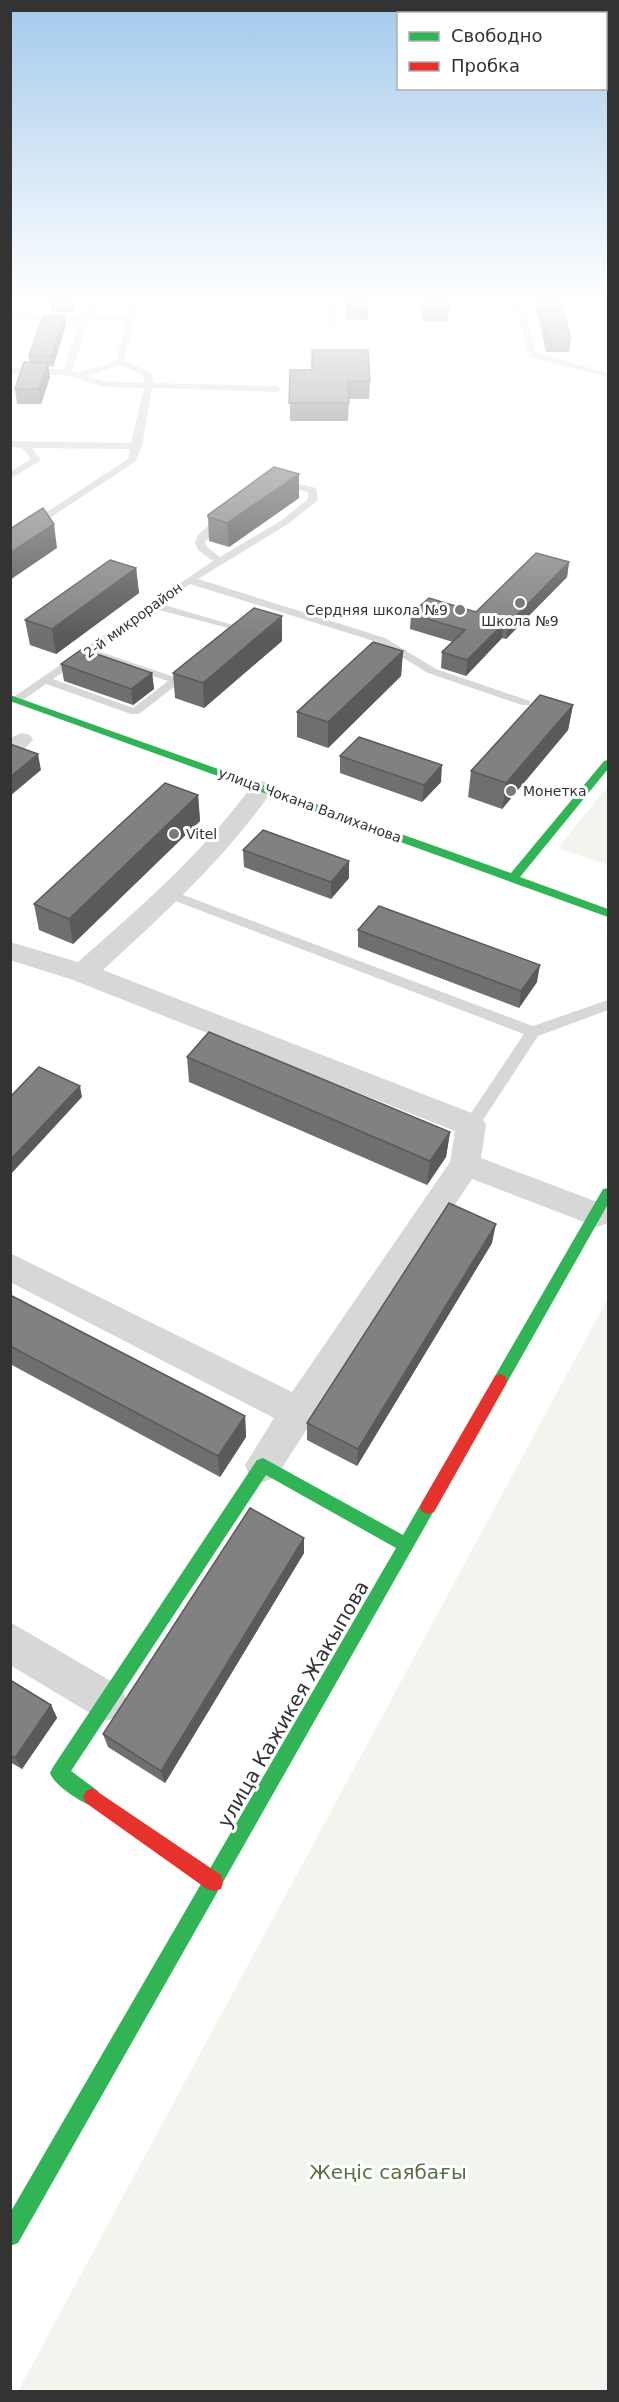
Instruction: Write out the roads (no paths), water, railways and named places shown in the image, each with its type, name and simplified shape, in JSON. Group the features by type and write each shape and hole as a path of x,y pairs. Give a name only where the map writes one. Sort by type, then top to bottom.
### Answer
{"street":[{"name":"улица Чокана Валиханова","path":"13,699 609,913"},
{"path":"513,878 609,763"},
{"path":"83,973 170,894 241,821 262,788"},
{"path":"10,951 83,973 471,1125 465,1164 59,1773 214,1882"},
{"path":"465,1164 603,1203"},
{"name":"улица Кажикея Жакыпова","path":"10,2235 603,1203"},
{"path":"10,1266 300,1414"},
{"path":"264,1465 406,1545"},
{"path":"10,1642 107,1701"}],"lane":[{"path":"10,541 132,460 144,412"},
{"path":"10,444 137,446"},
{"path":"10,476 36,460 25,445"},
{"name":"2-й микрорайон","path":"13,699 47,681 189,580 292,517 307,506 314,494 313,490 288,483 264,483"},
{"path":"219,561 202,548 200,542 202,537 238,504"},
{"path":"189,580 381,640 432,671 526,703"},
{"path":"153,605 232,628"},
{"path":"47,681 135,712 177,680 89,652"},
{"path":"170,894 533,1032"},
{"path":"471,1125 533,1032 609,1005"}],"place":[{"name":"Школа №9","path":"520,603"},
{"name":"Сердняя школа №9","path":"460,610"},
{"name":"Монетка","path":"511,791"},
{"name":"Vitel","path":"174,834"}],"park label":[{"name":"Жеңіс саябағы","path":"388,2172"}]}
